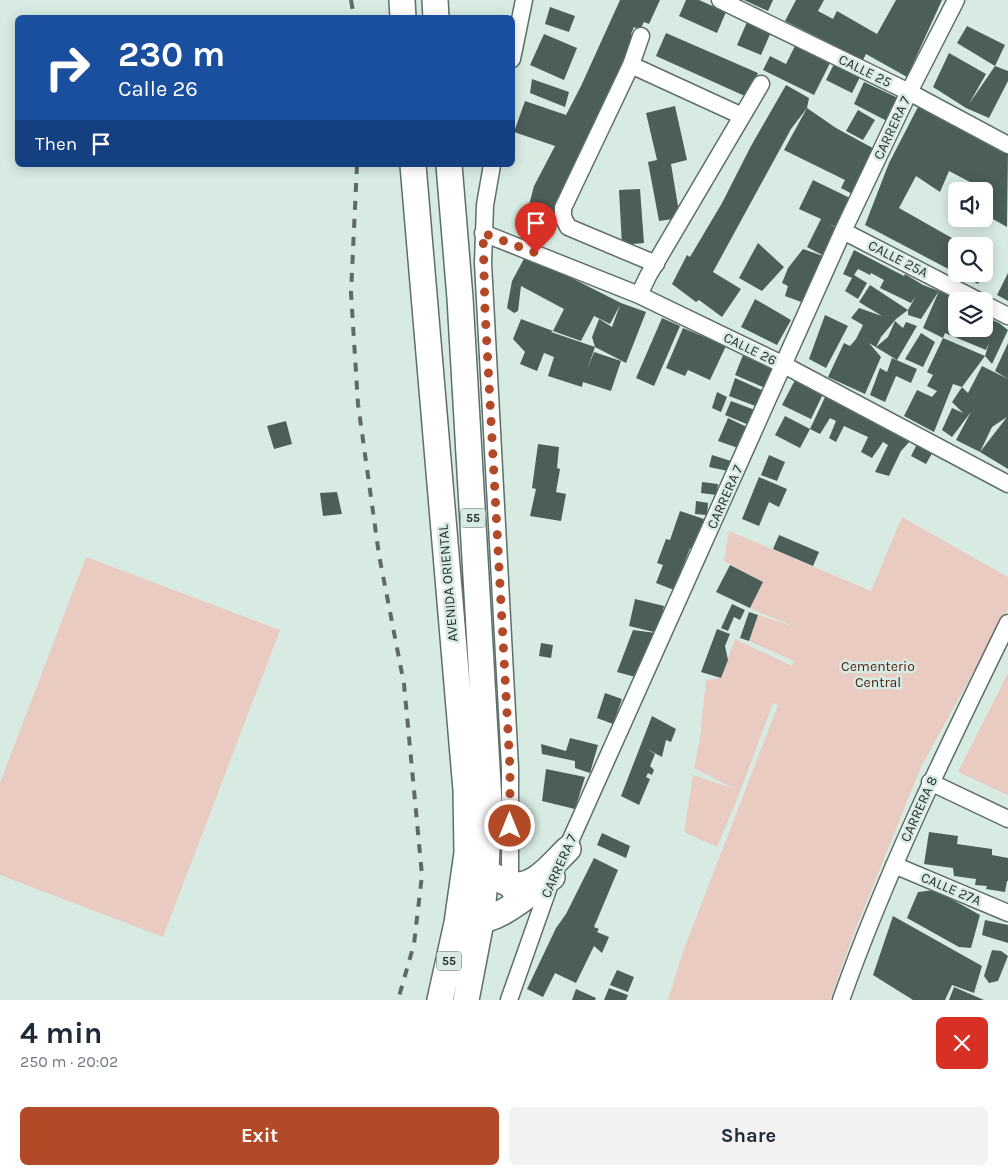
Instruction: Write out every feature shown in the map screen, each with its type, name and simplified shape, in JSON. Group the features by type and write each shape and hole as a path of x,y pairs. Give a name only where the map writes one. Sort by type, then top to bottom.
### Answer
{"main road":[{"path":"402,0 403,15"},
{"path":"435,0 436,15"},
{"name":"AVENIDA ORIENTAL","path":"413,167 466,790 469,922 466,1000"},
{"name":"AVENIDA ORIENTAL","path":"440,1000 486,870 488,792 461,308 449,167"},
{"path":"486,870 510,884 524,885 535,880 568,849"},
{"path":"469,922 509,909 552,877"}],"street":[{"path":"515,44 524,0"},
{"name":"CALLE 25","path":"720,0 909,92 1008,145"},
{"name":"CARRERA 7","path":"509,1000 552,877 568,849 843,231 909,92 956,0"},
{"path":"641,36 632,65 563,208 563,217 568,227 656,264"},
{"path":"632,65 742,116"},
{"path":"639,295 648,276 761,84"},
{"path":"492,167 485,205 483,233 485,310 510,768 509,909"},
{"name":"CALLE 25A","path":"843,231 962,292"},
{"name":"CALLE 26","path":"483,233 639,295 784,365 1008,484"},
{"path":"993,308 1008,316"},
{"name":"CARRERA 8","path":"848,997 894,865 930,782 1008,623"},
{"path":"930,782 1008,819"},
{"name":"CALLE 27A","path":"894,865 1008,913"}],"green space":[{"name":"Cementerio Central","path":"902,517 1008,577 1008,609 921,767 852,938 830,1000 668,1000 684,949 778,705 773,703 740,792 717,847 684,832 693,775 735,789 694,768 700,738 706,680 721,678 735,639 792,666 794,661 749,641 758,615 795,627 750,608 763,582 724,561 729,531 871,591"},
{"path":"86,557 280,630 163,937 0,875 0,783"},
{"path":"1008,673 1008,795 958,772"}],"building":[{"path":"620,0 660,0 649,24 644,22 640,30 634,27 631,34 637,37 558,199 551,234 525,220 534,186 555,146 515,132 515,129 525,101 566,115"},
{"path":"686,0 699,0 726,12 717,33 679,16"},
{"path":"744,0 773,0 768,11"},
{"path":"796,0 824,0 818,11 833,19 837,11 877,34 896,0 942,0 907,77 866,54 863,60 785,21"},
{"path":"550,7 575,16 569,32 545,24"},
{"path":"747,22 771,32 761,55 737,45"},
{"path":"967,26 1005,45 995,66 957,43"},
{"path":"666,33 758,73 747,97 656,56"},
{"path":"544,34 577,48 564,80 530,65"},
{"path":"796,44 831,61 814,95 763,70 770,56 786,64"},
{"path":"949,53 986,74 969,104 995,66 1008,71 1008,81 989,118 966,108 933,87"},
{"path":"834,64 860,77 852,93 826,80"},
{"path":"532,79 569,92 565,107 530,93"},
{"path":"864,82 898,98 887,121 854,104"},
{"path":"786,85 809,98 807,108 791,129 713,272 741,289 722,317 699,300 696,302 672,284 687,255 690,257 722,203 751,146"},
{"path":"919,105 1008,150 1007,227 993,219 993,182 970,182 949,171 940,192 916,176 899,208 950,237 948,237 948,269 865,225 889,163"},
{"path":"675,106 687,160 671,164 680,218 659,221 648,162 657,160 646,113"},
{"path":"807,108 836,128 880,152 856,196 841,188 845,180 784,150"},
{"path":"858,110 875,120 863,140 846,131"},
{"path":"813,180 852,199 838,228 829,224 840,230 804,303 785,296 788,286 782,283 788,268 803,249 826,257 807,247 821,219 799,209"},
{"path":"640,189 644,243 622,245 619,190"},
{"path":"758,243 784,267 762,291 739,278"},
{"path":"854,250 904,276 905,274 923,285 939,291 921,319 908,315 908,310 916,296 911,303 880,288 884,280 871,273 870,275 858,269 854,275 867,283 858,299 845,291 852,278 843,274"},
{"path":"526,255 621,303 646,312 626,363 595,347 592,337 599,319 612,327 620,305 610,324 594,316 581,341 553,331 564,309 521,286 518,311 514,313 507,308 512,281"},
{"path":"1008,273 1008,301 997,295"},
{"path":"870,285 908,310 896,319 881,337 876,347 888,337 895,321 903,328 906,322 917,326 897,360 869,343 881,357 865,394 828,377 844,343 850,346 863,325 851,318 859,308 882,316 859,302"},
{"path":"939,291 948,295 948,334 945,333 943,338 923,328"},
{"path":"755,299 791,320 777,345 741,327"},
{"path":"825,315 848,326 826,368 809,359"},
{"path":"662,318 680,326 654,386 636,378"},
{"path":"521,319 553,331 551,332 595,347 587,370 594,352 621,361 611,391 583,382 582,387 548,376 554,357 544,353 537,371 520,364 525,352 513,339"},
{"path":"993,320 1008,330 992,364 985,356 989,343 986,350 955,337 993,337"},
{"path":"683,328 726,346 710,380 688,370 685,376 666,368"},
{"path":"921,333 935,342 923,367 905,359"},
{"path":"943,338 985,356 962,387 953,384 934,432 904,416 917,390 932,397 937,391 927,386 933,375 927,372"},
{"path":"1008,343 1008,379 995,371"},
{"path":"743,355 774,370 765,388 735,375"},
{"path":"892,358 917,369 911,383 896,376 885,402 870,395 880,368 887,372"},
{"path":"982,366 1008,379 1008,469 956,440 971,412 952,437 942,430 952,408 963,413 952,402 962,387 968,393","holes":["1007,417 980,452 992,427"]},
{"path":"735,378 764,391 758,407 729,396"},
{"path":"795,380 823,394 811,419 782,405"},
{"path":"717,392 727,397 721,412 712,408"},
{"path":"826,395 911,440 901,451 889,476 875,472 888,445 883,442 872,458 861,452 868,437 844,426 836,442 829,438 836,421 830,418 820,434 810,429"},
{"path":"731,401 755,410 749,425 725,415"},
{"path":"785,416 810,429 800,448 775,435"},
{"path":"728,418 749,428 741,449 718,441"},
{"path":"286,421 292,444 274,449 267,426"},
{"path":"918,442 934,450 926,464 911,456"},
{"path":"538,444 559,447 557,468 560,469 556,492 566,494 561,521 530,516 536,489 532,488"},
{"path":"712,455 731,461 728,471 709,467"},
{"path":"769,455 785,462 777,481 761,475"},
{"path":"759,477 787,489 779,507 769,502 759,526 742,519"},
{"path":"702,482 718,484 717,495 701,493"},
{"path":"337,492 342,514 323,516 320,493"},
{"path":"696,501 708,503 707,515 695,514"},
{"path":"680,511 704,519 695,549 690,548 674,590 656,583 663,565 657,563 666,539 670,540"},
{"path":"779,535 819,552 813,566 773,549"},
{"path":"730,565 763,582 750,608 716,592"},
{"path":"635,599 664,606 658,633 629,626"},
{"path":"732,604 745,610 740,620 734,617 728,631 721,628"},
{"path":"749,612 758,615 749,641 740,638"},
{"path":"717,629 730,634 725,646 728,660 721,678 701,672"},
{"path":"633,630 656,633 639,678 617,672"},
{"path":"541,643 553,645 551,658 539,656"},
{"path":"605,693 622,699 613,724 597,718"},
{"path":"652,716 676,729 671,742 666,740 662,757 647,749 655,754 650,766 654,770 652,775 648,773 646,777 650,779 639,805 621,796"},
{"path":"570,738 598,745 590,773 575,768 575,761 542,754 541,744 566,751"},
{"path":"546,769 585,777 575,809 542,801"},
{"path":"929,832 958,836 957,844 992,849 992,855 1008,858 1008,881 1005,892 986,889 987,886 975,885 976,879 954,876 953,868 924,864"},
{"path":"602,833 630,846 626,858 597,845"},
{"path":"594,858 618,870 594,927 599,929 597,932 609,937 602,953 594,946 576,983 555,973 543,997 527,989 556,928 566,914"},
{"path":"935,890 980,915 971,948 959,947 907,918 918,892"},
{"path":"893,916 982,966 974,993 952,985 945,1000 913,1000 873,975"},
{"path":"985,920 1008,925 1008,943 982,935"},
{"path":"992,950 1001,951 1008,956 998,981 989,983 984,976"},
{"path":"617,970 634,977 628,992 610,985"},
{"path":"954,987 984,1000 949,1000"},
{"path":"609,988 628,995 626,1000 604,1000"},
{"path":"576,989 596,998 595,1000 572,1000"}],"railway":[{"path":"351,0 354,15"},
{"path":"357,167 351,293 358,404 379,555 404,684 422,875 414,944 398,1000"}],"route":[{"path":"510,826 510,768 485,310 483,233 536,253"}]}
